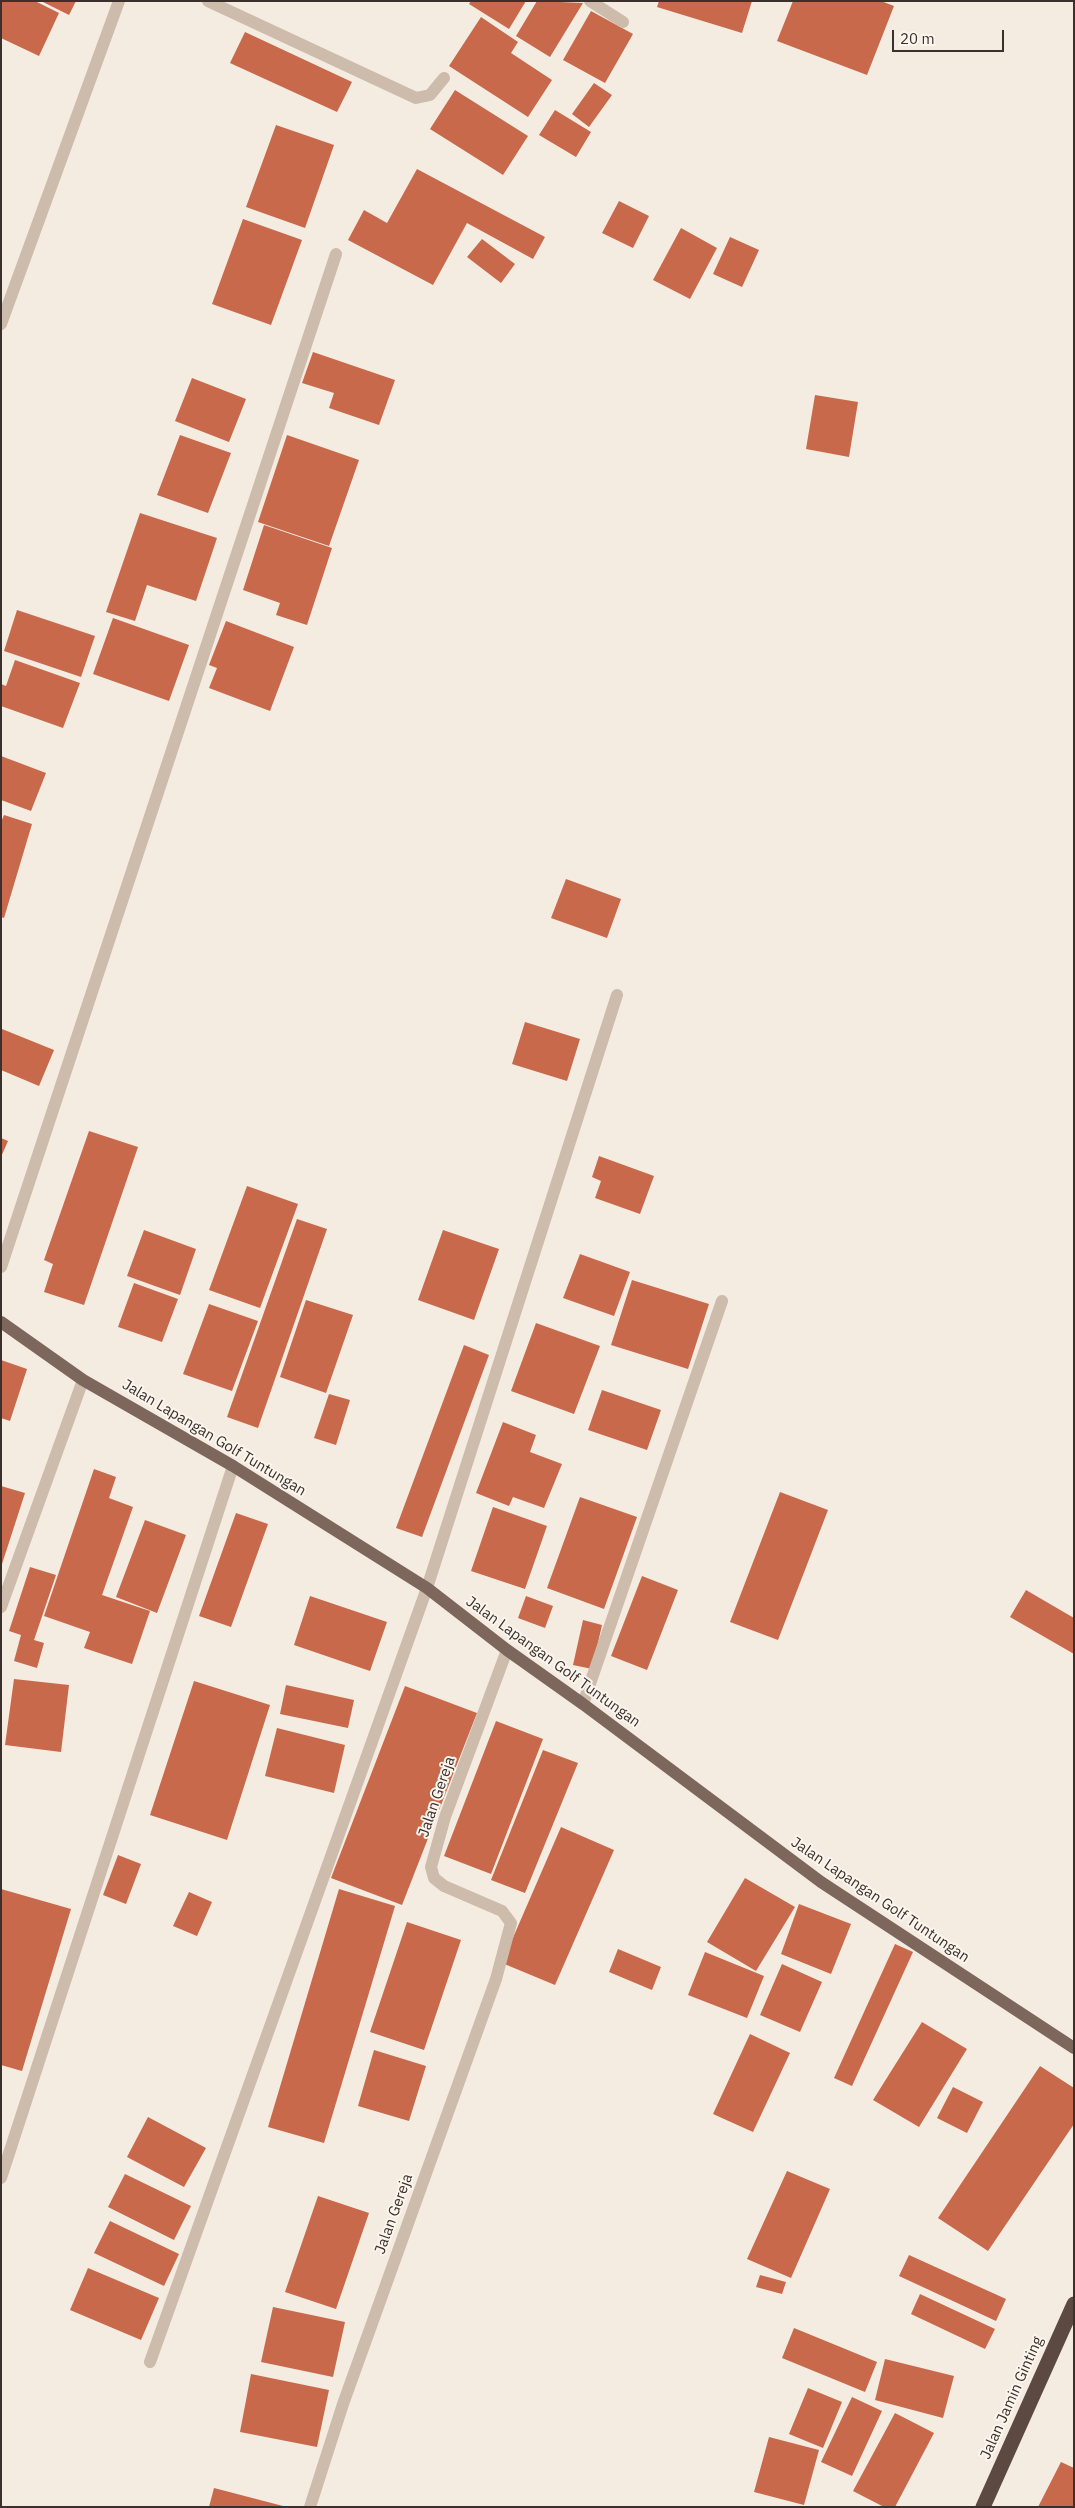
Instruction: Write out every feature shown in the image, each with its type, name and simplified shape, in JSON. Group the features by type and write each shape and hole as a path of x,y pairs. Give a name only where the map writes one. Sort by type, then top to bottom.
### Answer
{"highway":[{"name":"Jalan Jamin Ginting","path":"983,2507 1074,2304"}],"main road":[{"name":"Jalan Lapangan Golf Tuntungan","path":"1,1322 83,1380 233,1466 427,1588 507,1650 584,1704 821,1882 1074,2048"}],"street":[{"path":"1,324 119,1"},
{"path":"208,1 416,98 430,96 444,78"},
{"path":"590,1 623,22"},
{"path":"1,1267 336,254"},
{"path":"150,2362 427,1588 617,995"},
{"path":"584,1704 722,1301"},
{"path":"1,1607 83,1380"},
{"path":"1,2178 233,1466"},
{"name":"Jalan Gereja","path":"310,2507 346,2394 496,1979 511,1923 506,1915 444,1886 434,1878 431,1867 445,1817 507,1650"}],"building":[{"path":"1,1 35,1 59,13 39,56 1,38"},
{"path":"41,1 76,1 69,15"},
{"path":"471,1 526,1 509,29 469,4"},
{"path":"537,1 583,3 550,57 516,36"},
{"path":"659,1 752,1 742,33 657,7"},
{"path":"793,1 881,1 894,6 867,75 777,41"},
{"path":"591,11 633,34 605,83 563,60"},
{"path":"481,17 518,42 511,53 552,80 528,117 449,66"},
{"path":"245,32 352,82 337,112 230,63"},
{"path":"594,83 612,95 589,127 572,114"},
{"path":"455,90 528,136 503,175 430,129"},
{"path":"555,110 591,132 576,157 539,135"},
{"path":"276,125 334,145 305,228 246,207"},
{"path":"417,169 545,237 533,259 467,223 433,285 348,240 364,210 387,223"},
{"path":"619,201 649,216 633,248 602,233"},
{"path":"243,219 302,240 271,325 212,304"},
{"path":"681,228 717,248 690,299 653,280"},
{"path":"730,237 759,250 742,287 713,274"},
{"path":"482,239 515,264 501,283 467,257"},
{"path":"313,352 395,380 379,425 329,408 334,393 302,383"},
{"path":"192,378 246,399 229,442 175,421"},
{"path":"815,395 858,402 849,457 806,449"},
{"path":"180,435 231,453 208,513 157,495"},
{"path":"287,435 359,460 329,546 258,522"},
{"path":"140,513 217,538 196,601 147,585 135,621 106,612"},
{"path":"264,525 332,548 307,625 276,615 280,603 243,590"},
{"path":"17,610 95,636 81,677 4,651"},
{"path":"113,618 189,645 169,701 93,674"},
{"path":"226,621 294,647 270,711 209,688 217,668 209,665"},
{"path":"15,660 80,683 63,728 1,706 1,684 6,686"},
{"path":"1,756 46,773 31,811 1,800"},
{"path":"4,815 32,824 4,918 1,917 1,822"},
{"path":"566,879 621,899 607,938 551,918"},
{"path":"525,1022 580,1039 567,1081 512,1064"},
{"path":"2,1029 54,1050 39,1086 1,1070"},
{"path":"89,1131 138,1147 84,1305 44,1292 53,1264 44,1260"},
{"path":"1,1138 8,1141 1,1157"},
{"path":"599,1156 654,1176 640,1214 595,1198 601,1181 592,1177"},
{"path":"247,1186 298,1204 260,1308 209,1290"},
{"path":"297,1219 327,1229 258,1428 227,1417"},
{"path":"144,1230 196,1249 180,1295 127,1276"},
{"path":"443,1230 499,1249 474,1320 418,1300"},
{"path":"580,1254 630,1272 614,1316 563,1298"},
{"path":"632,1280 709,1304 688,1369 611,1345"},
{"path":"134,1283 178,1299 162,1342 118,1327"},
{"path":"306,1300 353,1315 326,1393 280,1377"},
{"path":"209,1304 258,1321 232,1391 183,1374"},
{"path":"536,1323 600,1346 574,1414 511,1391"},
{"path":"464,1345 489,1355 422,1537 396,1528"},
{"path":"1,1360 27,1369 10,1421 1,1418"},
{"path":"602,1390 661,1410 647,1450 588,1430"},
{"path":"329,1394 350,1400 336,1445 314,1438"},
{"path":"503,1422 536,1435 530,1452 562,1464 544,1508 513,1497 509,1506 476,1493"},
{"path":"94,1469 116,1477 109,1498 133,1507 102,1595 150,1611 132,1664 84,1648 90,1632 44,1616"},
{"path":"1,1486 25,1493 2,1564 1,1564"},
{"path":"780,1492 828,1510 778,1640 730,1622"},
{"path":"580,1497 637,1517 604,1609 547,1588"},
{"path":"493,1507 547,1526 525,1589 471,1571"},
{"path":"236,1513 268,1524 231,1627 199,1616"},
{"path":"145,1520 186,1535 157,1613 116,1597"},
{"path":"30,1567 56,1575 34,1640 44,1643 37,1668 14,1661 21,1635 9,1631"},
{"path":"642,1576 678,1590 647,1670 611,1656"},
{"path":"1026,1590 1074,1618 1074,1654 1010,1617"},
{"path":"310,1596 387,1622 370,1671 294,1645"},
{"path":"526,1596 553,1606 545,1628 518,1618"},
{"path":"583,1620 602,1625 592,1669 573,1665"},
{"path":"14,1679 69,1685 61,1752 5,1745"},
{"path":"194,1681 270,1705 227,1840 150,1815"},
{"path":"286,1685 354,1700 348,1728 280,1714"},
{"path":"405,1686 477,1713 402,1905 331,1878"},
{"path":"496,1721 543,1739 491,1874 444,1856"},
{"path":"277,1728 345,1745 334,1793 265,1776"},
{"path":"543,1750 578,1763 525,1893 491,1880"},
{"path":"561,1827 614,1850 555,1985 502,1963"},
{"path":"118,1855 141,1864 126,1904 103,1895"},
{"path":"745,1878 795,1907 756,1971 707,1942"},
{"path":"1,1889 71,1909 22,2071 1,2065"},
{"path":"339,1889 395,1906 324,2143 268,2127"},
{"path":"189,1892 212,1902 197,1936 173,1926"},
{"path":"799,1904 851,1924 831,1974 781,1954"},
{"path":"407,1922 461,1940 424,2050 370,2032"},
{"path":"895,1944 913,1952 852,2086 834,2078"},
{"path":"618,1949 661,1967 652,1990 609,1972"},
{"path":"705,1952 764,1976 747,2018 688,1995"},
{"path":"782,1964 822,1982 800,2032 760,2015"},
{"path":"922,2022 967,2049 919,2127 873,2100"},
{"path":"750,2034 790,2053 753,2132 713,2114"},
{"path":"374,2050 426,2066 409,2121 358,2106"},
{"path":"1040,2066 1074,2088 1074,2124 988,2251 938,2218"},
{"path":"953,2087 983,2102 967,2133 937,2118"},
{"path":"148,2117 206,2148 184,2187 127,2157"},
{"path":"787,2171 830,2189 791,2278 747,2259"},
{"path":"125,2174 191,2206 174,2240 108,2207"},
{"path":"318,2196 369,2213 336,2309 285,2292"},
{"path":"110,2221 179,2254 164,2286 94,2253"},
{"path":"909,2255 1006,2299 996,2321 899,2276"},
{"path":"88,2268 159,2298 141,2340 70,2310"},
{"path":"760,2275 786,2282 782,2294 756,2287"},
{"path":"920,2294 995,2329 985,2349 911,2314"},
{"path":"273,2307 345,2322 333,2377 261,2362"},
{"path":"794,2328 877,2362 865,2392 782,2358"},
{"path":"885,2359 954,2376 943,2418 875,2400"},
{"path":"251,2374 329,2390 317,2447 240,2432"},
{"path":"808,2388 842,2402 823,2448 789,2434"},
{"path":"852,2397 882,2411 852,2476 821,2462"},
{"path":"895,2413 934,2433 895,2507 884,2507 853,2491"},
{"path":"769,2437 819,2450 804,2505 754,2492"},
{"path":"1061,2462 1074,2468 1074,2507 1038,2507"},
{"path":"214,2488 283,2506 283,2507 209,2507"}]}
